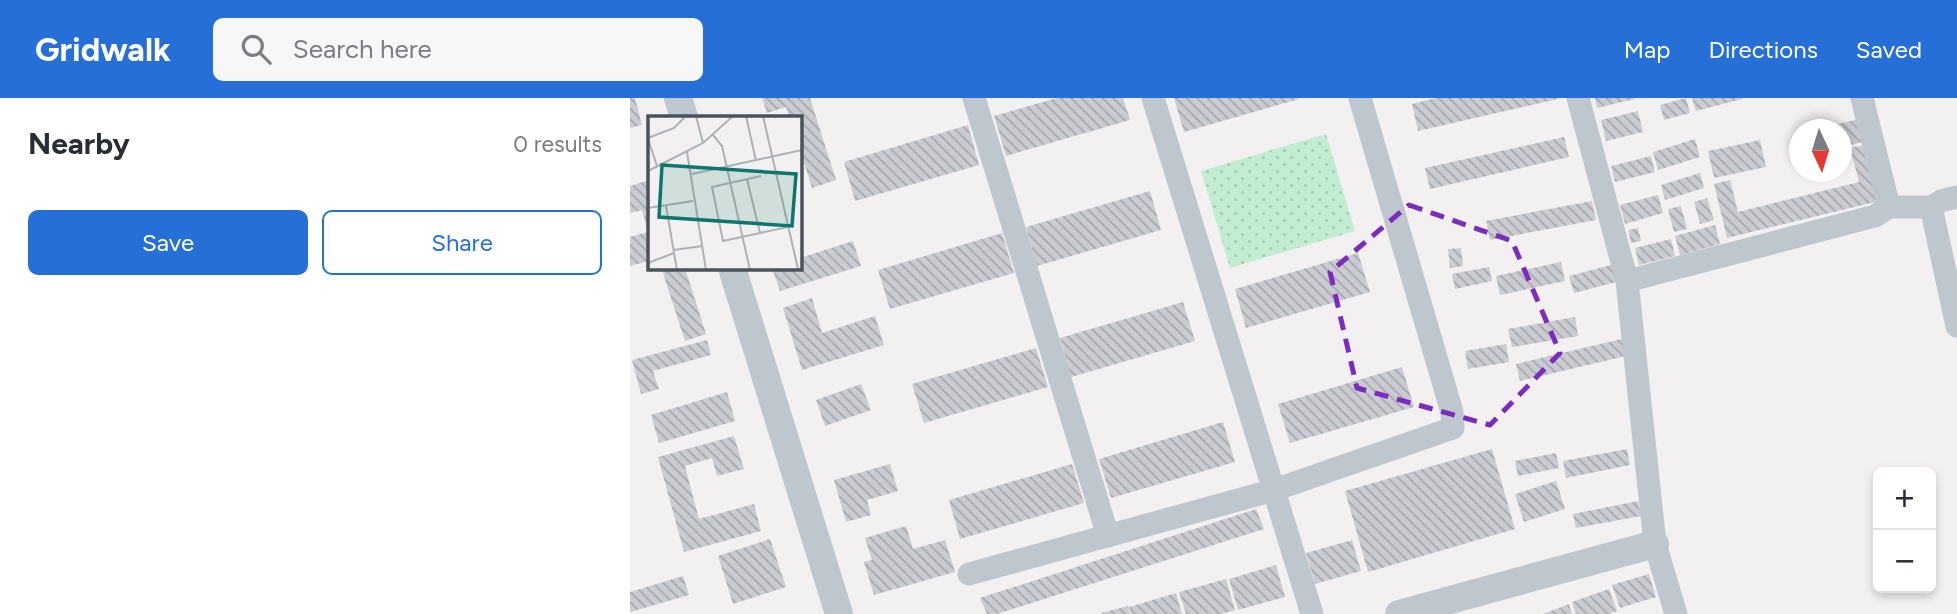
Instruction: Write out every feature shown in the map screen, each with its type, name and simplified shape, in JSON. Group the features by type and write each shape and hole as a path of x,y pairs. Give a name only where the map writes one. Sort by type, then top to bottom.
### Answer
{"street":[{"path":"678,98 684,116"},
{"path":"974,98 1108,536"},
{"path":"1153,98 1312,614"},
{"path":"969,574 1274,489 1453,428 1452,412 1360,98"},
{"path":"1578,98 1627,281 1655,544 1676,614"},
{"path":"1862,98 1889,207"},
{"path":"1627,281 1875,215 1889,207 1931,207 1957,197"},
{"path":"1931,207 1957,326"},
{"path":"733,270 838,614"},
{"path":"1399,614 1655,544"}],"highlighted area":[{"path":"1409,205 1512,241 1560,353 1490,425 1357,388 1330,272"}],"green space":[{"path":"1326,134 1355,231 1230,268 1201,171"}],"building":[{"path":"630,98 635,98 642,125 630,128"},
{"path":"762,98 810,98 836,180 812,188 802,156 802,116 789,116 786,107 767,113"},
{"path":"1057,98 1123,98 1130,120 1006,156 994,116"},
{"path":"1174,98 1299,98 1299,99 1184,132"},
{"path":"1436,98 1558,99 1418,131 1412,104"},
{"path":"1595,98 1635,98 1635,99 1597,108"},
{"path":"1686,98 1690,113 1664,120 1660,105"},
{"path":"1692,98 1742,98 1742,99 1696,111"},
{"path":"1638,111 1643,132 1606,141 1601,120"},
{"path":"1858,119 1863,142 1852,145 1852,120"},
{"path":"968,125 979,165 855,201 844,162"},
{"path":"1564,137 1569,157 1430,189 1425,168"},
{"path":"1695,139 1700,157 1658,170 1653,152"},
{"path":"1760,140 1766,167 1714,178 1708,151"},
{"path":"1869,144 1883,200 1727,238 1714,184 1730,180 1738,212 1859,182 1852,148"},
{"path":"1651,156 1655,172 1615,182 1611,166"},
{"path":"1700,173 1704,188 1665,200 1661,185"},
{"path":"648,180 648,232 642,210 630,213 630,186"},
{"path":"1150,191 1161,230 1037,266 1026,227"},
{"path":"1658,195 1663,213 1625,224 1620,205"},
{"path":"1707,198 1714,220 1700,224 1694,202"},
{"path":"1592,201 1596,220 1490,240 1486,221"},
{"path":"1681,206 1687,229 1674,232 1668,209"},
{"path":"1715,225 1720,244 1680,255 1675,236"},
{"path":"1638,228 1641,241 1631,243 1628,230"},
{"path":"648,232 648,261 630,266 630,237"},
{"path":"1002,233 1014,273 890,309 878,270"},
{"path":"1671,239 1675,256 1639,265 1635,248"},
{"path":"853,241 861,266 780,291 773,270 802,270 802,257"},
{"path":"1461,248 1463,266 1450,268 1448,249"},
{"path":"1358,253 1370,292 1246,328 1235,289"},
{"path":"1561,262 1565,281 1500,295 1496,276"},
{"path":"1615,264 1620,281 1574,293 1569,276"},
{"path":"1489,267 1492,281 1455,289 1452,274"},
{"path":"662,270 686,270 706,334 685,341"},
{"path":"812,298 822,333 875,316 884,345 802,370 783,308"},
{"path":"1183,302 1195,341 1071,377 1060,338"},
{"path":"1575,317 1578,336 1512,347 1508,329"},
{"path":"1626,338 1630,355 1520,381 1516,364"},
{"path":"707,340 711,355 653,371 659,389 641,394 632,360"},
{"path":"1506,344 1509,362 1468,369 1465,351"},
{"path":"1036,348 1048,387 924,423 912,384"},
{"path":"1402,367 1414,407 1290,443 1278,404"},
{"path":"861,384 871,410 825,426 816,400"},
{"path":"727,392 735,421 659,443 651,415"},
{"path":"1223,422 1235,462 1111,498 1099,459"},
{"path":"734,436 744,469 717,476 712,458 685,466 699,519 754,504 761,531 684,552 658,457"},
{"path":"1492,449 1515,529 1368,572 1345,491"},
{"path":"1627,449 1630,465 1566,478 1563,461"},
{"path":"1556,453 1559,468 1518,476 1515,461"},
{"path":"890,464 898,491 867,500 871,515 846,522 834,480"},
{"path":"1072,464 1084,503 960,539 949,500"},
{"path":"1556,481 1565,509 1524,522 1515,494"},
{"path":"1638,501 1641,516 1576,528 1573,514"},
{"path":"1256,509 1264,529 997,614 987,614 980,598"},
{"path":"906,526 913,549 945,540 955,572 874,595 864,562 872,560 865,538"},
{"path":"770,539 786,587 733,604 718,556"},
{"path":"1352,540 1361,571 1315,584 1306,553"},
{"path":"1276,565 1285,597 1238,610 1229,579"},
{"path":"1649,574 1656,597 1620,608 1612,585"},
{"path":"683,576 689,595 630,612 630,592"},
{"path":"1226,579 1235,610 1221,614 1186,614 1179,592"},
{"path":"1609,589 1617,611 1609,614 1576,614 1572,602"},
{"path":"1176,593 1182,614 1131,614 1129,607"},
{"path":"1569,604 1572,614 1543,614"},
{"path":"1128,606 1130,614 1101,614 1101,613"}]}
